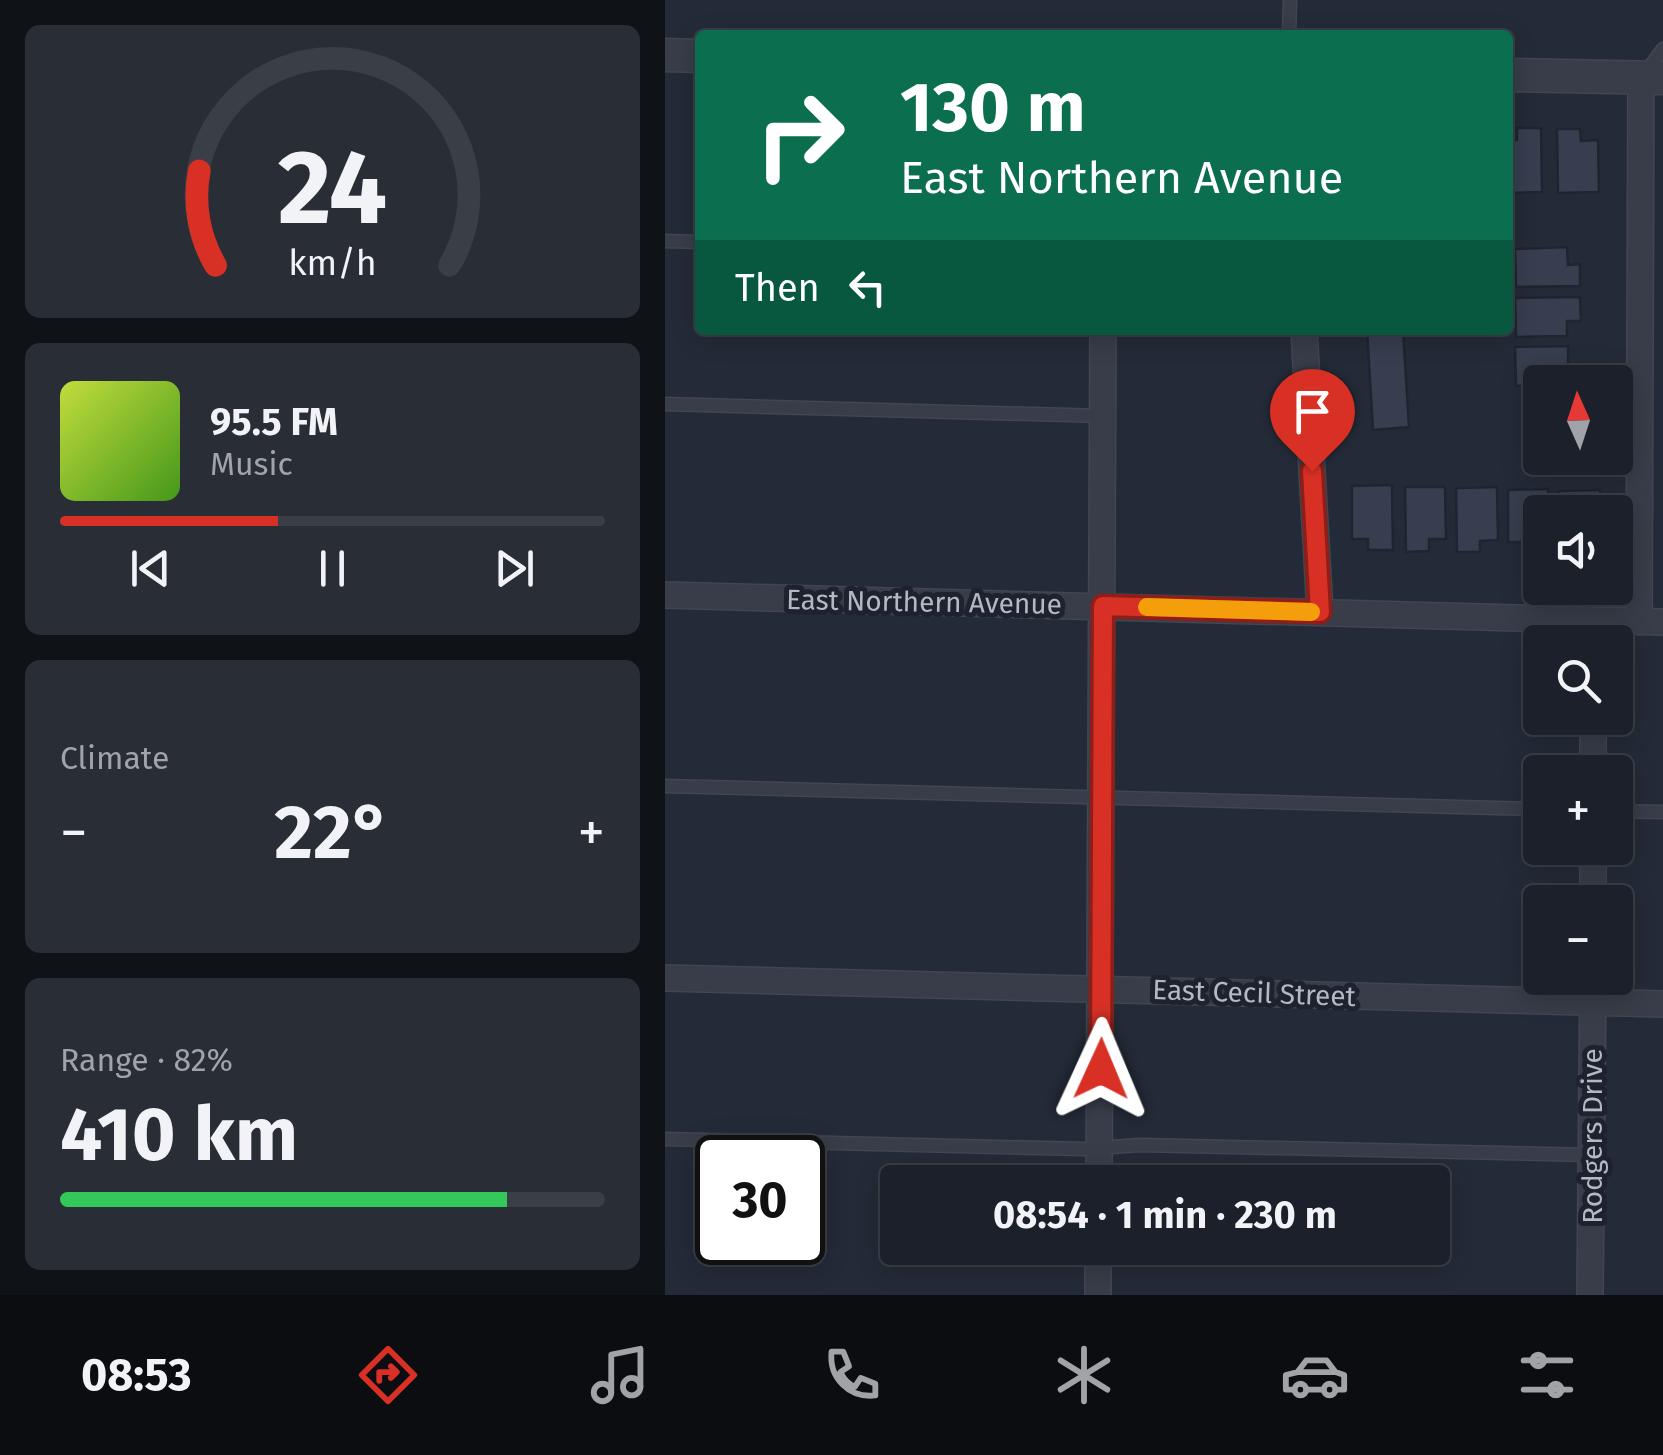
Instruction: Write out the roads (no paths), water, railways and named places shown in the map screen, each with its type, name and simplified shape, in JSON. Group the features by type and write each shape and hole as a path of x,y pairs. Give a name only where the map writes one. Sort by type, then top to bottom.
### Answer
{"street":[{"path":"665,55 695,56"},
{"path":"1513,75 1652,78 1651,622"},
{"path":"1100,1165 1103,335"},
{"path":"1304,335 1320,612"},
{"name":"East Northern Avenue","path":"665,595 1320,612 1523,626"},
{"name":"East Cecil Street","path":"665,978 1103,990 1523,990"},
{"name":"Rodgers Drive","path":"1590,1295 1593,995"},
{"name":"East Cecil Street","path":"1618,995 1663,1004"},
{"path":"1097,1295 1098,1265"}],"lane":[{"path":"1289,30 1290,0"},
{"path":"1652,78 1663,49"},
{"path":"665,241 695,242"},
{"path":"665,404 1103,416"},
{"path":"665,786 1523,809"},
{"path":"1633,811 1663,812"},
{"path":"665,1139 1593,1155"}]}
